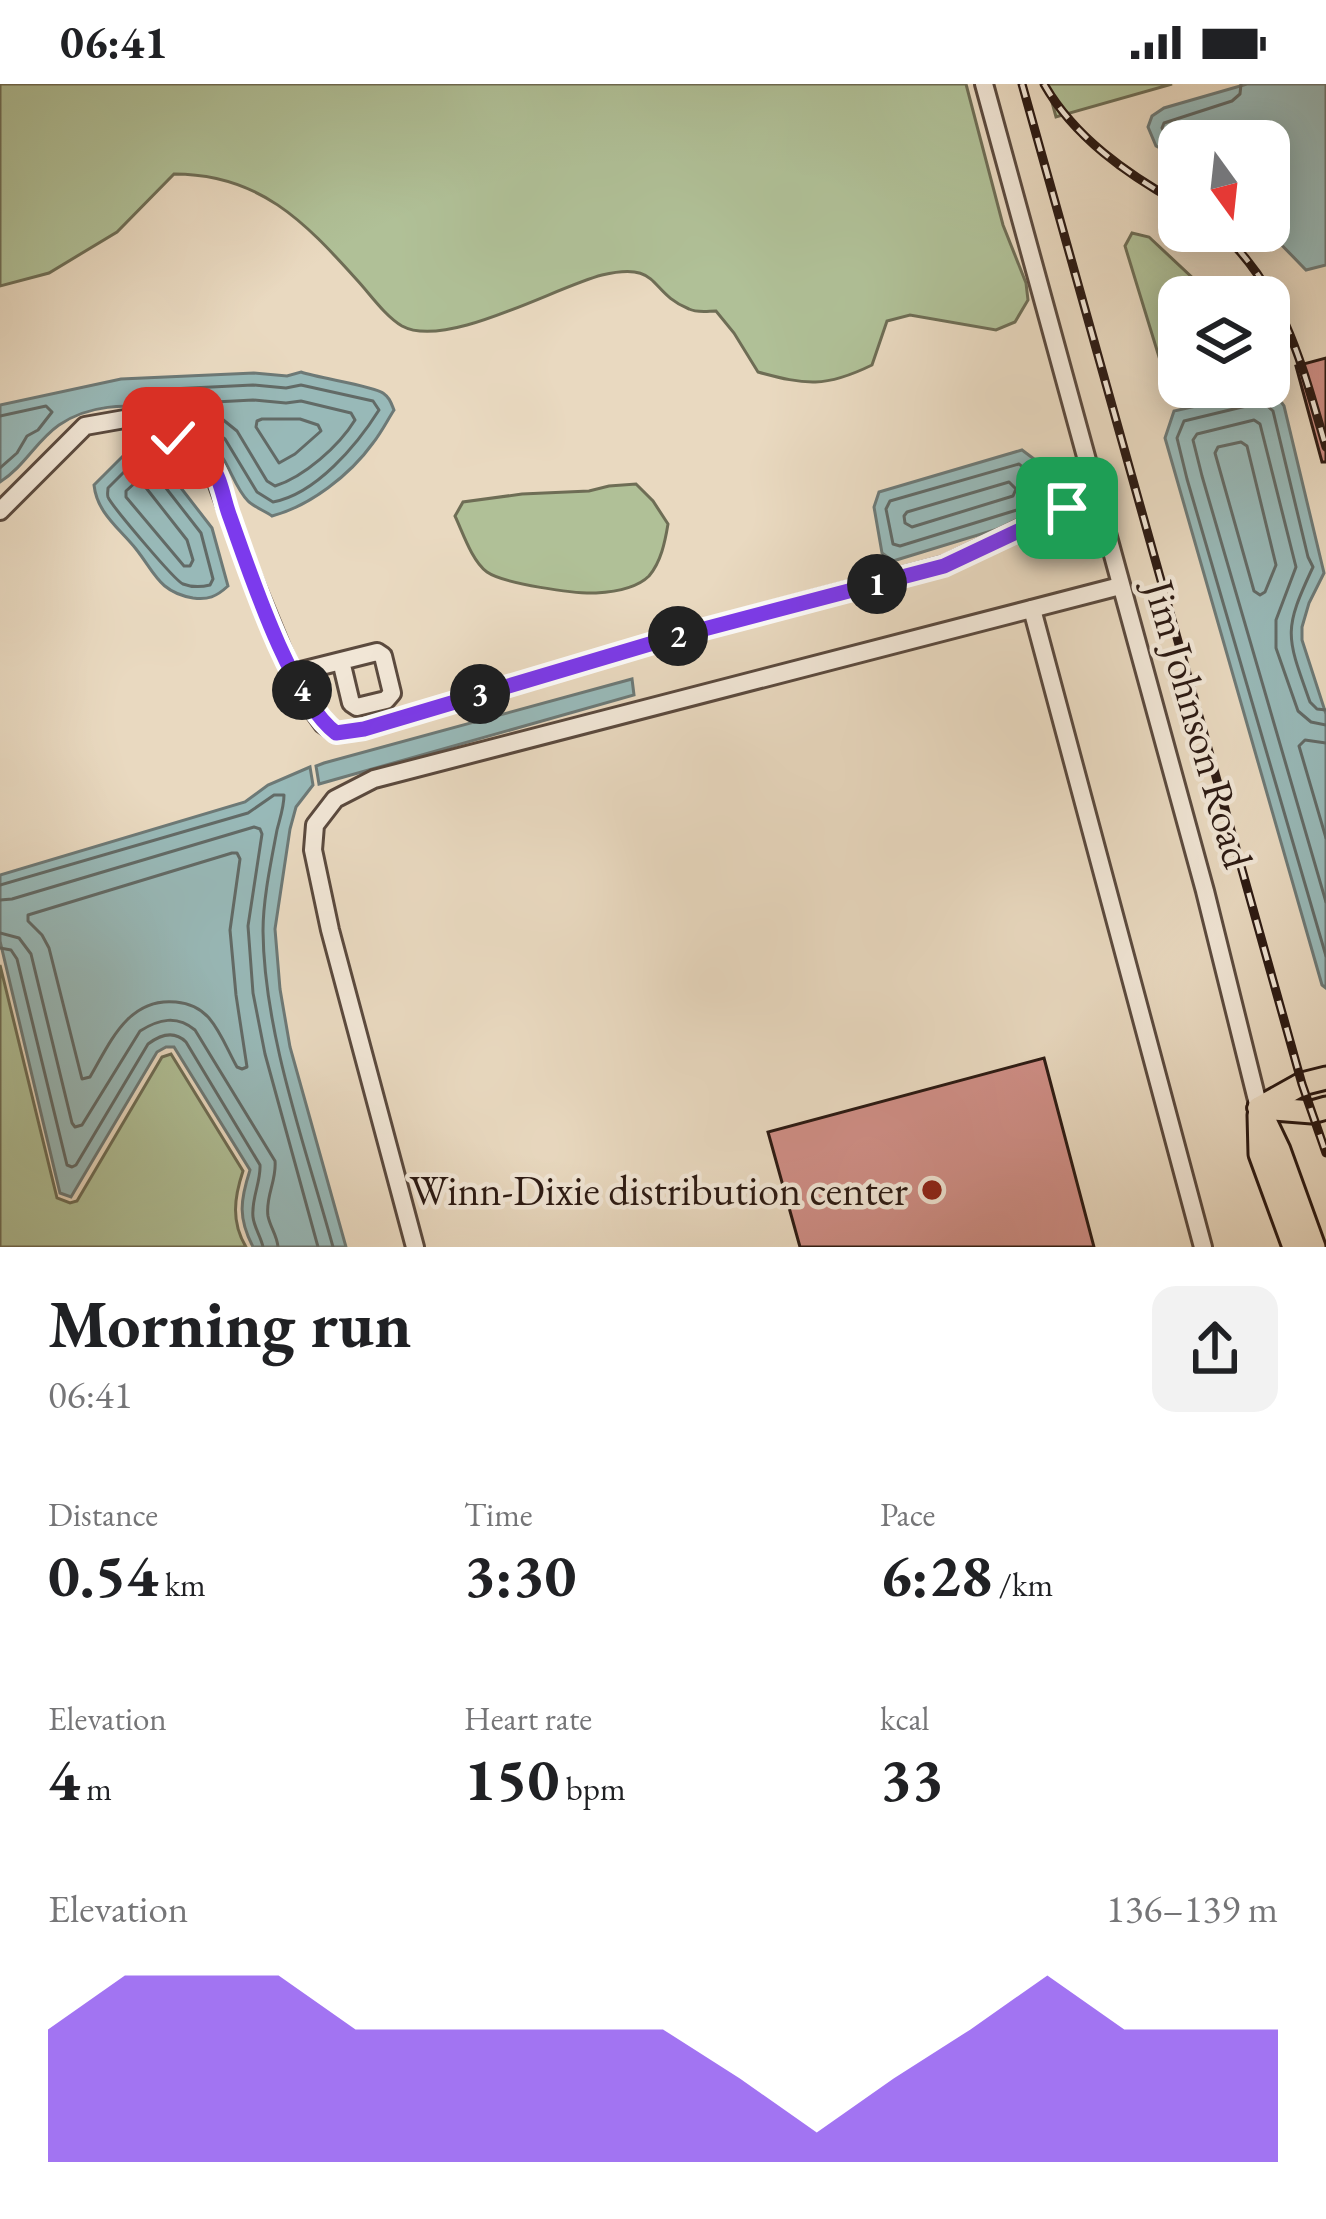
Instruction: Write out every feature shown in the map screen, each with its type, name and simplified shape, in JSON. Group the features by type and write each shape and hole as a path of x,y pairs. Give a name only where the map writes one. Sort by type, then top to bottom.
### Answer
{"main road":[{"path":"1258,1108 1302,1084 1326,1078"},
{"path":"1258,1108 1312,1112 1326,1108"},
{"name":"Jim Johnson Road","path":"1258,1108 1260,1154 1294,1247"},
{"name":"Jim Johnson Road","path":"1258,1108 1280,1150 1314,1247"}],"street":[{"name":"Jim Johnson Road","path":"984,84 1205,891 1258,1108"},
{"path":"0,511 85,427 136,417 173,438 211,464 293,674 323,724 336,733 944,566 1055,512 1096,500"},
{"path":"415,1247 330,930 314,850 315,825 334,799 374,779 1120,586"},
{"path":"1032,609 1203,1247"},
{"path":"293,674 341,661"}],"green space":[{"path":"0,84 966,84 1028,300 1015,322 996,330 910,315 887,321 872,365 815,382 758,372 716,311 689,309 635,272 602,275 472,324 421,331 390,317 318,239 278,205 231,182 174,174 117,232 49,273 0,286"},
{"path":"1047,84 1172,84 1056,117"},
{"path":"1132,233 1149,237 1158,252 1165,252 1191,276 1158,276 1158,354 1125,246"},
{"path":"636,484 653,501 668,524 667,531 649,576 617,590 573,592 487,572 455,516 463,502"},
{"path":"0,965 57,1198 77,1201 162,1057 171,1054 243,1171 236,1210 246,1247 0,1247"}],"water":[{"path":"1247,84 1326,84 1326,265 1306,270 1288,252 1290,120 1158,120 1158,147 1148,127 1152,116 1164,108"},
{"path":"301,372 378,390 394,410 353,466 315,497 286,511 272,516 250,503 208,442 172,415 146,408 108,407 70,418 0,482 0,405 121,379"},
{"path":"1284,408 1324,573 1309,603 1302,640 1326,714 1326,988 1165,438 1174,411"},
{"path":"1022,450 1034,459 1051,509 893,561 882,553 874,507 879,492"},
{"path":"149,454 164,466 212,528 228,586 216,595 193,598 165,586 99,504 94,485 124,455"},
{"path":"632,679 634,695 319,784 316,766 324,763"},
{"path":"310,767 313,785 296,807 290,829 275,929 290,1047 346,1247 253,1247 242,1209 250,1170 174,1047 157,1052 71,1197 60,1193 0,941 0,875 245,802 268,785"}],"building":[{"path":"1326,358 1326,462 1322,462 1296,366"},
{"name":"Winn-Dixie distribution center","path":"1044,1058 1094,1247 800,1247 768,1132"}],"railway":[{"path":"1022,84 1302,1084 1326,1153"},
{"path":"1044,84 1070,121 1103,152 1158,191"},
{"path":"1240,252 1261,279 1288,331 1326,447"}],"place":[{"name":"Winn-Dixie distribution center","path":"932,1190"}],"route":[{"path":"173,438 211,464 287,662 310,706 336,733 944,566 1067,508"}]}
